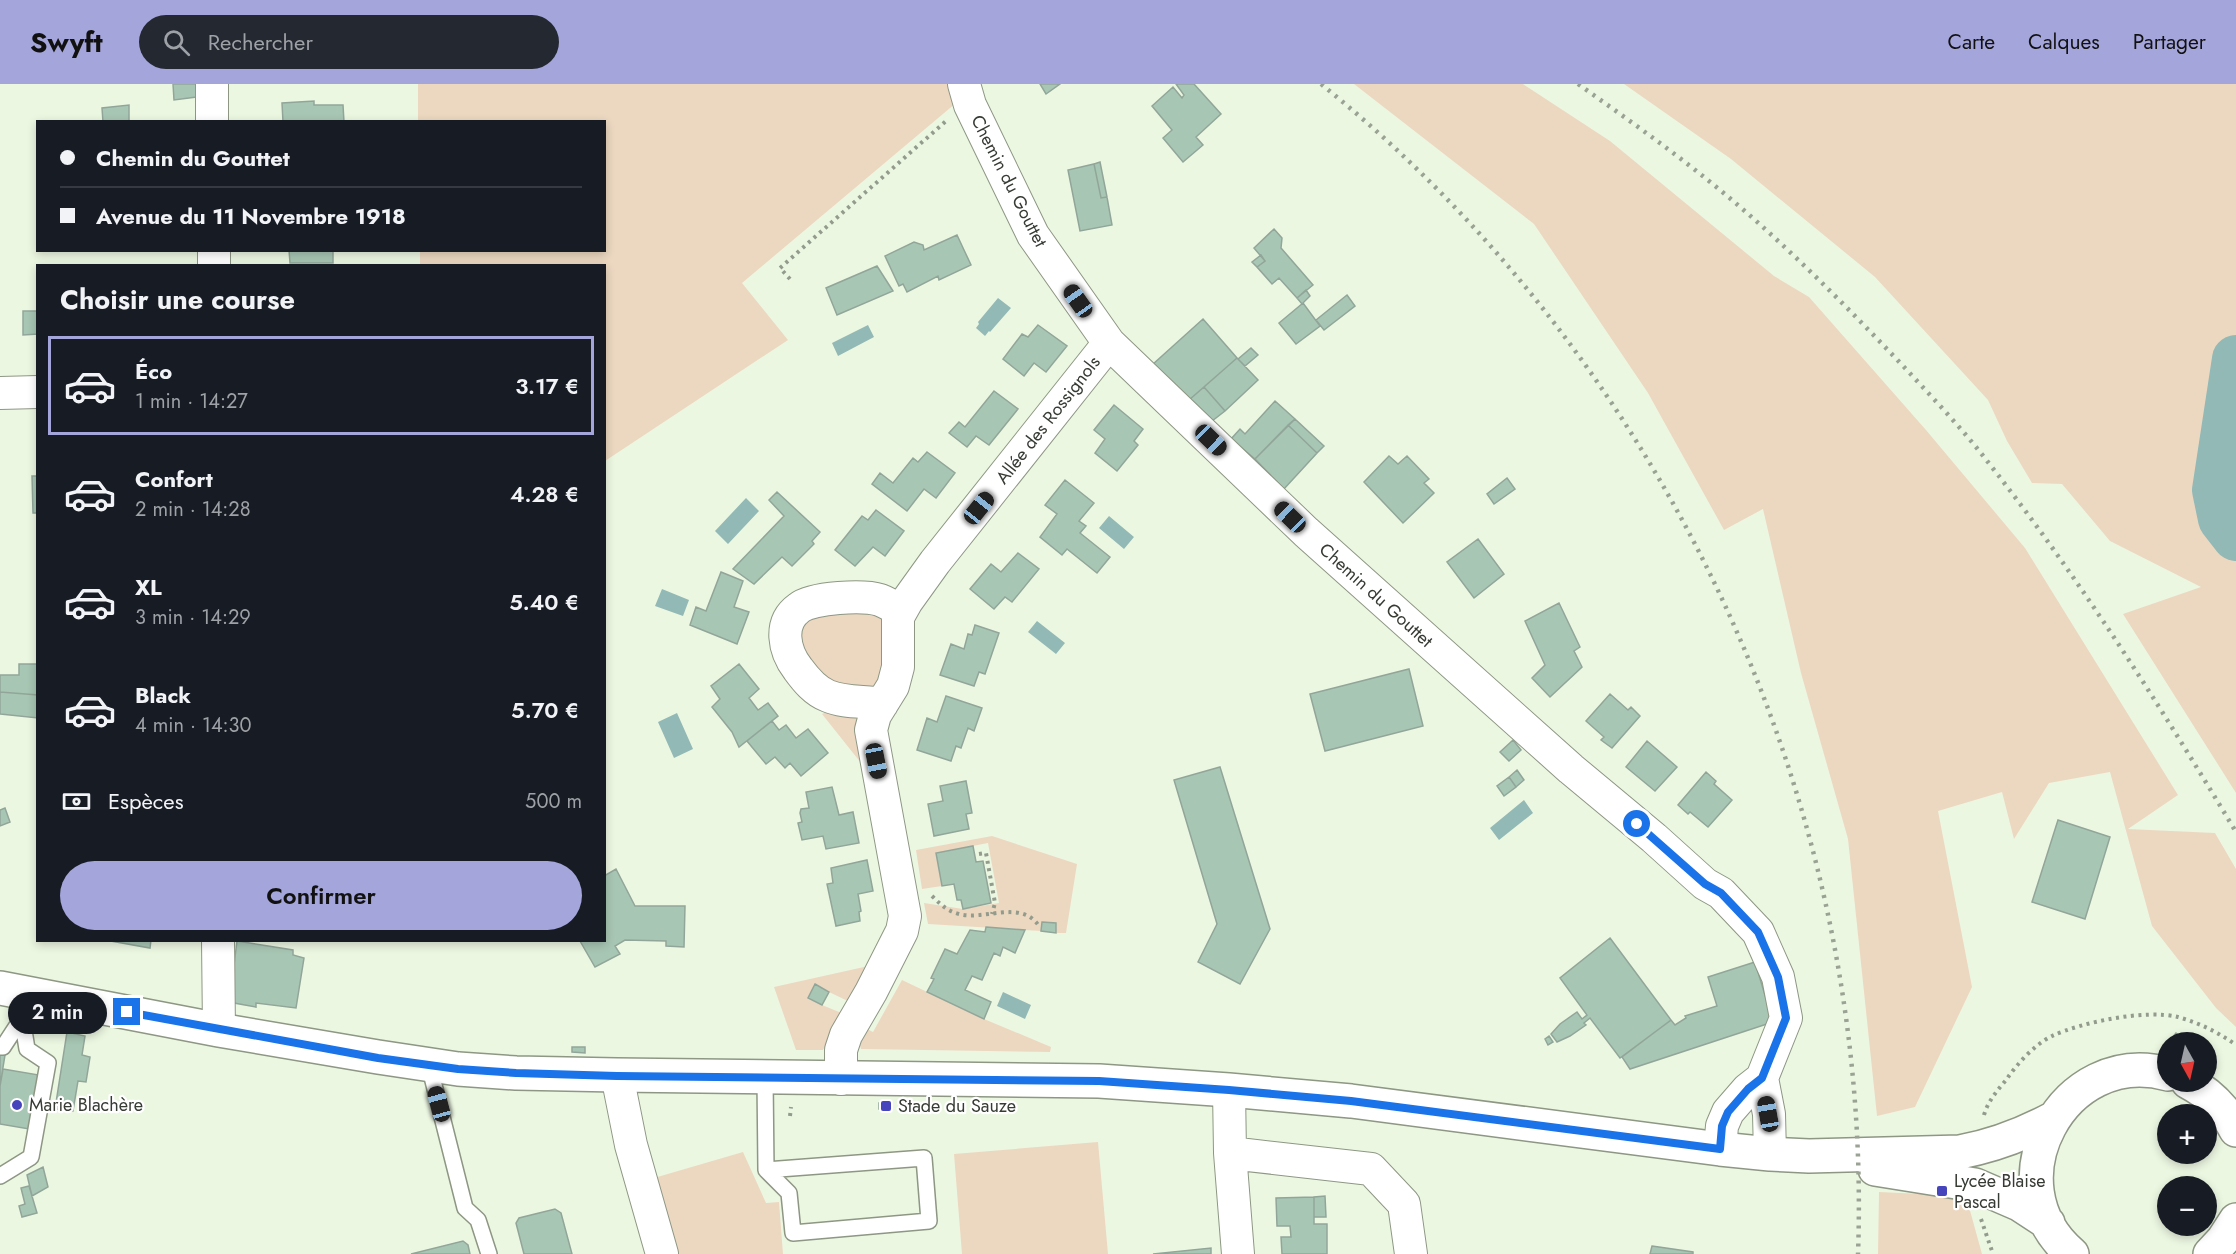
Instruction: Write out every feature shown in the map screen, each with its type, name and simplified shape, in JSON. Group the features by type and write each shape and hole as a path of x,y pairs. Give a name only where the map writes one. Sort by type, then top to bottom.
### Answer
{"main road":[{"path":"0,988 29,1006 219,1030 429,1065 516,1073 617,1076 1099,1081 1351,1101 1770,1154 1809,1156 1960,1152 1977,1149 2031,1130 2052,1119"},
{"path":"2069,1253 2048,1223 2037,1189 2036,1171 2044,1135 2052,1119 2065,1102 2081,1089 2120,1072 2140,1070 2157,1072"},
{"path":"2203,1092 2216,1101 2234,1122"},
{"path":"1809,1156 1975,1185 2019,1204 2048,1223"},
{"path":"2210,1254 2234,1234"}],"street":[{"path":"212,84 212,120"},
{"name":"Chemin du Gouttet","path":"967,94 1033,235 1109,343 1306,532 1571,769 1705,884 1721,893 1758,932 1778,977 1786,1018 1762,1078 1748,1089 1728,1112 1722,1126 1720,1149"},
{"name":"Allée des Rossignols","path":"900,611 935,562 1109,343"},
{"path":"0,393 36,392"},
{"path":"841,1079 841,1050 846,1035 902,931 905,916 871,730 875,716 893,686 898,667 897,622 900,611 889,604 867,598 815,601 798,608 788,622 785,632 786,648 791,660 818,690 829,697 882,704"},
{"path":"219,942 219,1030"},
{"path":"617,1076 631,1145 662,1254"},
{"path":"1762,1078 1768,1114 1770,1154"},
{"path":"1229,1090 1230,1153 1238,1254"},
{"path":"1230,1153 1371,1169 1404,1204 1411,1254"}],"lane":[{"path":"1,1049 29,1006"},
{"path":"0,1176 31,1157 48,1063 27,1049 29,1006"},
{"path":"429,1065 465,1208 478,1220 489,1254"},
{"path":"765,1078 766,1170 789,1193 793,1233 929,1221 924,1158 766,1170"}],"path":[{"path":"790,279 780,268 961,108 967,94"},
{"path":"979,854 986,854 995,903 992,915"},
{"path":"931,896 942,907 961,915 992,915 1006,912 1025,915 1034,919 1039,926"},
{"path":"995,903 1006,912"},
{"path":"1982,1123 1987,1105 2017,1064 2050,1037 2090,1023 2134,1016 2176,1017 2217,1032 2236,1045"},
{"path":"1977,1209 1993,1254"}],"shaded area":[{"path":"418,84 950,84 956,103 742,283 788,340 606,460 606,264 420,264 420,252 606,252 606,120 418,120"},
{"path":"1354,84 1523,84 1610,141 1774,276 1809,297 1926,430 2025,548 2178,795 2128,829 2215,833 2236,869 2236,1027 2216,1008 2152,926 2110,772 2049,783 2014,839 2002,792 1938,811 1972,987 1915,1107 1877,1116 1848,839 1801,673 1763,509 1724,530 1648,393 1534,224"},
{"path":"1624,84 2236,84 2236,793 2123,614 2201,587 2110,541 2062,484 2032,483 2007,441 1988,400 1875,277 1731,159"},
{"path":"855,606 882,617 885,625 881,684 869,689 837,688 799,653 799,621"},
{"path":"830,710 856,711 861,721 861,763 822,714"},
{"path":"992,836 1077,864 1066,933 1056,933 1056,923 1042,922 1041,931 928,924 924,903 963,909 999,903 988,843 936,853 942,886 922,889 916,850"},
{"path":"873,965 852,1003 829,992 822,1005 844,1014 823,1050 796,1050 774,987"},
{"path":"902,980 984,1019 1051,1047 1050,1052 861,1049 859,1042 867,1029 873,1032"},
{"path":"1098,1142 1108,1254 962,1254 954,1154"},
{"path":"743,1152 766,1203 779,1202 783,1254 676,1254 654,1178"},
{"path":"1879,1192 1966,1196 1982,1254 1878,1254"}],"water":[{"path":"998,298 1011,308 985,336 976,328 978,322"},
{"path":"868,325 874,337 838,356 832,343"},
{"path":"746,498 759,511 728,544 715,531"},
{"path":"1109,516 1134,537 1124,549 1099,528"},
{"path":"662,589 689,600 683,616 655,606"},
{"path":"1037,621 1065,643 1056,654 1028,632"},
{"path":"677,713 693,749 674,758 658,722"},
{"path":"1524,800 1533,813 1499,840 1490,828"},
{"path":"1003,992 1031,1005 1025,1019 997,1006"}],"building":[{"path":"173,84 203,84 204,96 174,100"},
{"path":"1040,84 1060,84 1046,94"},
{"path":"1176,84 1194,84 1221,114 1196,137 1203,145 1183,162 1163,138 1172,130 1152,106 1173,87 1182,98 1184,95"},
{"path":"314,101 314,105 343,105 344,120 283,120 282,103"},
{"path":"129,105 129,120 103,120 102,108"},
{"path":"1100,162 1107,197 1101,198 1094,164"},
{"path":"1094,164 1101,198 1107,197 1112,225 1080,231 1068,170"},
{"path":"1274,229 1282,238 1281,248 1313,285 1297,298 1279,278 1272,284 1257,267 1265,261 1254,248"},
{"path":"957,235 971,265 939,280 938,276 907,292 903,284 899,286 885,256 914,242 923,245 924,250"},
{"path":"289,252 333,252 333,263 290,263"},
{"path":"1261,255 1265,261 1257,267 1252,262"},
{"path":"877,266 893,291 837,315 826,288"},
{"path":"1306,290 1310,296 1302,304 1297,298"},
{"path":"1347,295 1355,306 1324,330 1316,320"},
{"path":"1303,303 1320,326 1296,344 1279,323"},
{"path":"23,311 36,311 36,334 23,335"},
{"path":"1203,319 1237,358 1189,400 1152,365"},
{"path":"1038,325 1067,346 1046,372 1034,363 1024,376 1003,359 1022,334 1028,337"},
{"path":"1251,348 1258,355 1245,366 1238,359"},
{"path":"1237,358 1258,380 1225,411 1204,387"},
{"path":"1204,387 1225,411 1212,421 1189,400"},
{"path":"994,391 1018,409 989,445 976,436 967,447 949,433 959,422 965,427"},
{"path":"1275,401 1295,419 1255,459 1231,439 1240,429 1245,434"},
{"path":"1114,405 1143,429 1134,441 1138,445 1117,471 1095,453 1105,439 1094,430"},
{"path":"1295,419 1324,446 1317,453 1288,425"},
{"path":"1288,425 1317,453 1284,489 1255,459"},
{"path":"927,452 955,473 936,498 924,489 907,511 872,484 880,473 893,483 913,458 918,462"},
{"path":"1389,456 1398,464 1407,456 1429,479 1424,483 1434,493 1403,523 1364,482"},
{"path":"32,476 36,476 36,513 33,513"},
{"path":"1507,478 1515,489 1494,504 1487,494"},
{"path":"1065,480 1094,503 1079,521 1086,526 1080,533 1110,557 1097,573 1067,549 1062,555 1040,537 1057,514 1045,505"},
{"path":"777,492 820,532 812,541 814,544 792,566 782,557 754,584 733,569 784,516 769,500"},
{"path":"876,510 904,531 885,556 873,547 855,566 835,550 862,516 868,520"},
{"path":"1478,539 1504,574 1474,598 1447,562"},
{"path":"1018,553 1039,569 1012,602 1005,597 994,609 970,589 991,564 1001,572"},
{"path":"721,572 743,581 734,607 749,612 737,644 690,625 696,607 706,611"},
{"path":"1559,603 1580,647 1574,651 1582,667 1550,697 1532,678 1545,665 1525,621"},
{"path":"975,625 999,633 985,674 979,672 974,686 940,675 951,644 964,649 968,634 972,635"},
{"path":"19,664 36,664 36,695 0,692 0,675 19,675"},
{"path":"739,664 759,689 749,698 758,710 768,703 778,716 739,747 732,732 712,707 720,699 711,686"},
{"path":"1409,669 1423,726 1325,751 1310,694"},
{"path":"0,692 36,695 36,718 0,714"},
{"path":"1610,694 1628,710 1631,707 1640,716 1612,748 1601,740 1604,737 1586,721"},
{"path":"946,696 982,708 974,731 968,728 961,748 956,746 951,761 917,750 927,718 937,722"},
{"path":"772,721 779,730 786,725 796,738 808,729 828,753 801,776 790,763 785,768 775,757 766,764 747,741"},
{"path":"1513,740 1521,750 1509,761 1500,752"},
{"path":"1647,741 1677,767 1655,791 1626,767"},
{"path":"1220,767 1270,929 1240,984 1198,962 1217,924 1174,780"},
{"path":"1517,770 1524,780 1516,787 1509,777"},
{"path":"1706,772 1716,781 1714,784 1732,800 1708,827 1678,805"},
{"path":"1509,777 1516,787 1504,796 1497,786"},
{"path":"966,781 972,813 966,814 969,829 934,836 928,804 943,801 940,786"},
{"path":"832,787 839,815 853,812 859,843 826,849 823,836 802,840 798,823 802,822 801,809 809,808 806,792"},
{"path":"5,808 10,822 0,826 0,810"},
{"path":"2058,820 2110,837 2085,919 2032,902"},
{"path":"973,846 976,862 983,861 991,903 963,909 961,900 957,900 954,884 942,886 936,853"},
{"path":"867,860 873,891 858,894 860,921 836,926 827,884 833,883 831,868"},
{"path":"616,869 635,906 685,906 684,947 666,946 666,941 625,940 615,946 620,954 595,967 581,942 606,942 606,875"},
{"path":"1042,922 1056,923 1056,933 1041,931"},
{"path":"986,927 1025,930 1015,953 1003,947 1000,956 994,953 982,980 972,976 965,990 991,1002 984,1019 927,992 945,949 957,954 970,930 985,932"},
{"path":"1610,938 1671,1020 1620,1058 1590,1018 1584,1023 1586,1025 1557,1042 1551,1034 1560,1024 1577,1012 1582,1019 1587,1015 1560,978"},
{"path":"116,942 151,942 150,948"},
{"path":"237,942 293,950 293,955 304,958 296,1008 256,1003 256,1007 234,1003 230,997"},
{"path":"1755,962 1773,1022 1630,1069 1622,1057 1671,1020 1675,1025 1686,1018 1685,1016 1717,1006 1708,977"},
{"path":"815,984 829,992 822,1005 808,998"},
{"path":"67,1032 85,1036 82,1055 90,1057 86,1082 78,1081 73,1111 55,1109"},
{"path":"1549,1036 1553,1042 1548,1045 1545,1039"},
{"path":"572,1047 585,1047 585,1053 572,1052"},
{"path":"0,1054 5,1055 0,1086"},
{"name":"Marie Blachère","path":"3,1069 39,1075 29,1129 0,1124 0,1086"},
{"path":"879,1103 892,1104 892,1109 879,1109"},
{"path":"43,1167 48,1187 32,1196 27,1175"},
{"path":"29,1186 37,1213 22,1217 19,1206 25,1204 21,1188"},
{"path":"1325,1196 1326,1217 1314,1217 1314,1197"},
{"path":"1314,1197 1314,1224 1327,1224 1327,1254 1282,1254 1281,1237 1291,1237 1290,1226 1277,1226 1276,1198"},
{"path":"555,1209 561,1213 572,1254 524,1254 516,1223 519,1218"},
{"path":"463,1241 468,1245 470,1254 411,1254"},
{"path":"1652,1246 1693,1252 1693,1254 1650,1254"},
{"path":"1211,1248 1211,1254 1153,1254"}],"waterway":[{"path":"2236,359 2216,490 2222,519 2236,537"}],"railway":[{"path":"1321,84 1444,196 1554,322 1648,460 1726,607 1787,762 1830,922 1854,1087 1858,1254"},
{"path":"1578,84 1680,158 1761,225 1845,306 1959,427 2012,493 2080,587 2144,684 2236,832"}],"place":[{"name":"Marie Blachère","path":"17,1105"},
{"name":"Stade du Sauze","path":"886,1106"},
{"name":"Lycée Blaise Pascal","path":"1942,1191"}],"route":[{"path":"127,1012 378,1058 458,1069 617,1076 1099,1081 1351,1101 1720,1149 1722,1126 1728,1112 1748,1089 1762,1078 1786,1018 1778,977 1758,932 1721,893 1705,884 1637,824"}]}
